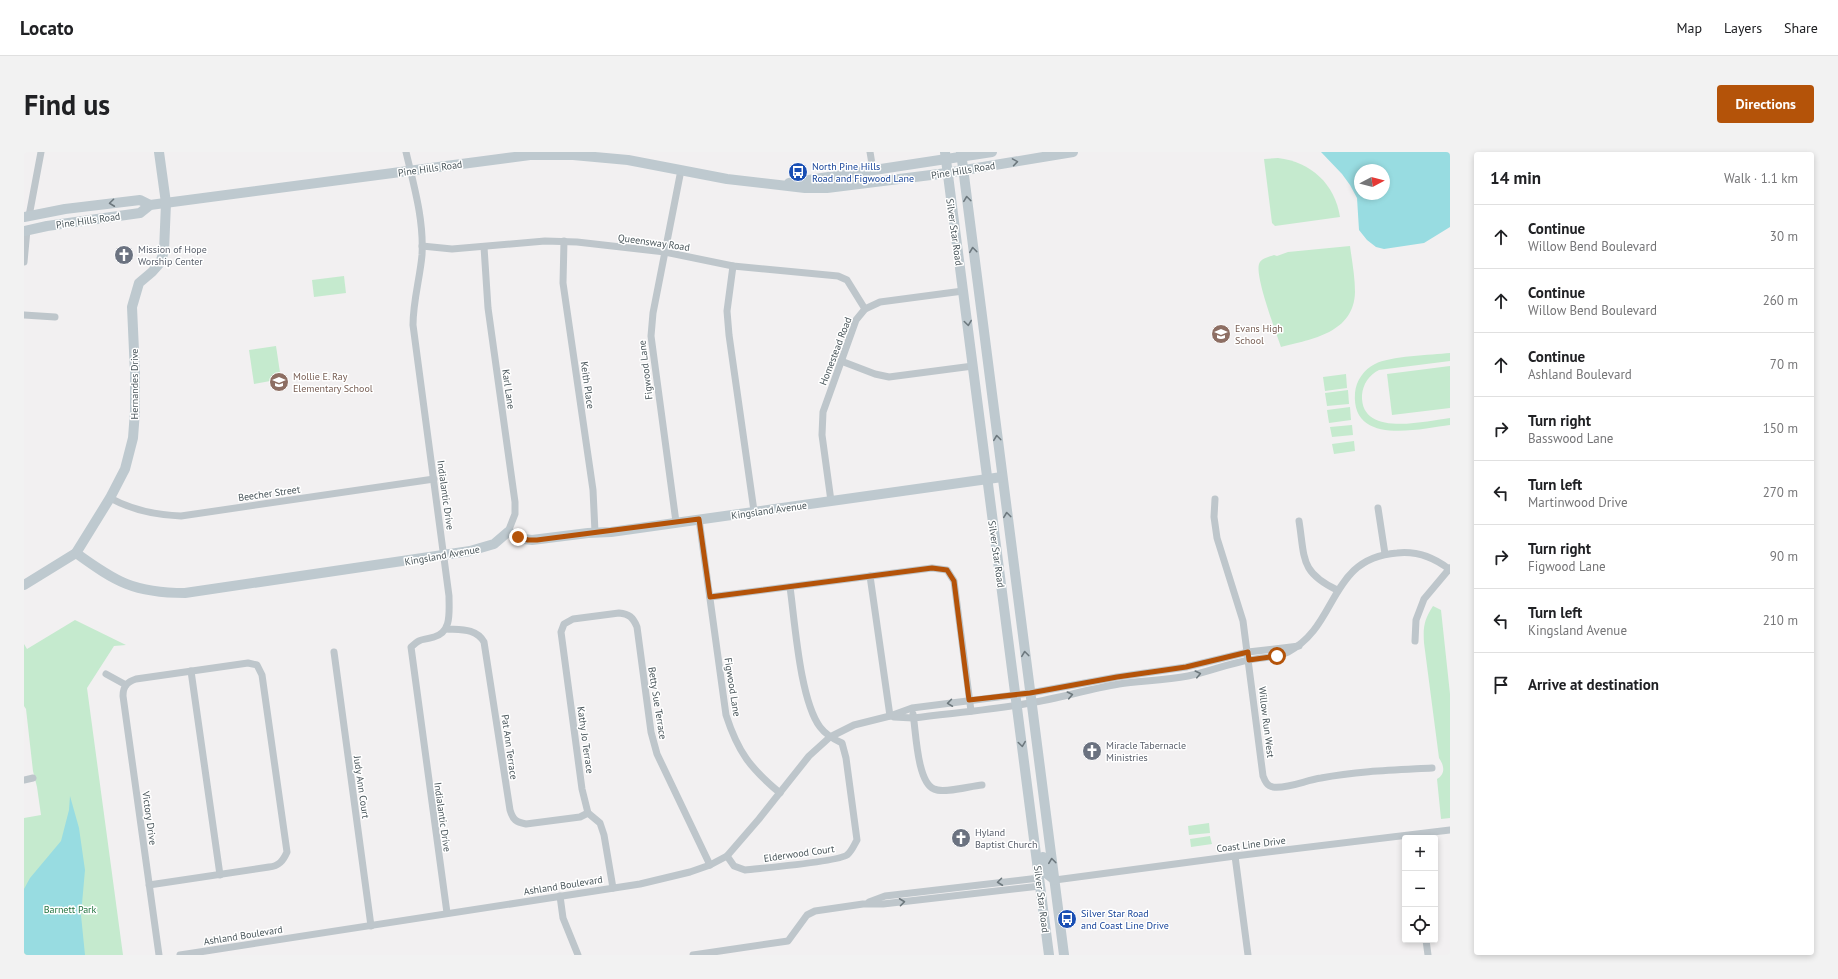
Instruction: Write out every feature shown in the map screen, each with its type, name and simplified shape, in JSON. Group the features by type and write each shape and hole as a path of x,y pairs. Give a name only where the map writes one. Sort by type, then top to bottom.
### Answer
{"main road":[{"name":"Hernandes Drive","path":"24,585 76,554 110,498 125,469 133,438 135,373 132,307 139,282 152,272 160,263 164,251 166,203 159,152"},
{"name":"Pine Hills Road","path":"782,184 873,170 945,156 992,152"},
{"name":"Pine Hills Road","path":"25,230 140,213 150,205 497,159 548,155 613,158 738,180 782,184 805,188 827,188 948,173 1073,152"},
{"name":"Silver Star Road","path":"961,154 1064,955"},
{"name":"Silver Star Road","path":"945,156 1049,955"},
{"name":"Pine Hills Road","path":"26,217 65,209 140,200 150,205"},
{"path":"954,218 971,300 973,305 981,312"},
{"name":"Kingsland Avenue","path":"76,554 117,581 138,589 162,593 184,593 444,556 488,546 497,542 508,532 524,539 532,540 595,532 611,532 1002,477"},
{"path":"1025,768 1033,781 1044,866 1049,877 1055,880"},
{"path":"1040,882 1049,887 1056,935 1064,955"}],"street":[{"path":"26,217 41,152"},
{"name":"Indialantic Drive","path":"406,152 420,216 422,246 413,308 413,325 449,596 449,619 446,629 439,635 420,639 411,647 446,913"},
{"path":"870,152 873,170"},
{"name":"Figwood Lane","path":"676,522 651,336 653,313 681,170"},
{"path":"24,262 25,230"},
{"name":"Queensway Road","path":"422,246 452,249 545,241 564,241 665,252 733,266 842,277 848,280 865,308"},
{"name":"Keith Place","path":"564,241 563,283 592,490 595,532"},
{"name":"Karl Lane","path":"484,247 488,308 515,502 515,514 508,532"},
{"path":"733,266 727,311 729,335 754,511"},
{"path":"865,308 880,302 963,291"},
{"name":"Homestead Road","path":"831,501 822,424 826,401 853,325 865,308"},
{"path":"24,315 55,317"},
{"path":"841,361 875,374 889,377 973,366"},
{"name":"Beecher Street","path":"110,498 149,513 181,516 434,479"},
{"name":"Willow Run West","path":"1214,499 1214,517 1217,538 1243,620 1263,776 1266,783 1271,787 1280,787 1321,778 1374,771 1432,768"},
{"path":"1378,508 1385,554"},
{"name":"Figwood Lane","path":"699,519 726,715 732,735 741,754 762,778 780,793"},
{"path":"1299,522 1306,564 1310,572 1321,582 1337,590"},
{"path":"1031,698 1188,676 1248,656 1277,656 1299,646 1312,635 1321,622 1337,590 1350,574 1367,560 1385,554 1402,552 1420,554 1450,569 1424,599 1416,620 1415,641"},
{"path":"710,597 932,568 947,570 954,581 971,711"},
{"path":"870,576 890,716"},
{"path":"790,587 804,685 809,704 819,727 830,738"},
{"name":"Betty Sue Terrace","path":"597,615 619,613 626,614 633,618 636,627 651,732 657,754 710,865"},
{"name":"Kathy Jo Terrace","path":"597,615 573,619 564,624 561,632 582,789 588,813 600,824 604,835 613,888"},
{"name":"Pat Ann Terrace","path":"446,629 469,630 481,636 484,642 510,810 513,819 519,823 526,824 580,817 588,813"},
{"name":"Judy Ann Court","path":"334,652 371,926"},
{"path":"106,674 126,685 136,679 248,663 256,665 262,676 286,852 283,861 275,866 149,885"},
{"path":"191,671 220,875"},
{"name":"Victory Drive","path":"126,685 123,696 159,955"},
{"name":"Ashland Boulevard","path":"180,955 669,878 710,865 727,856 809,756 830,738 854,725 890,716 912,708 1015,695 1031,698"},
{"name":"Ashland Boulevard","path":"890,716 913,718 971,711 1017,705 1031,698"},
{"path":"912,708 922,774 927,784 934,789 943,790 982,785"},
{"name":"Elderwood Court","path":"727,856 734,866 745,870 846,856 851,851 857,840 846,758 842,743 830,738"},
{"path":"24,780 33,778"},
{"name":"Coast Line Drive","path":"1419,835 1450,830"},
{"name":"Coast Line Drive","path":"1055,880 1235,856 1402,837"},
{"path":"1235,856 1248,955"},
{"path":"693,955 788,941 807,915 814,911 863,904 885,896 1040,882"},
{"path":"560,896 563,918 578,955"},
{"path":"1426,943 1428,955"}],"green space":[{"path":"1278,158 1301,164 1320,177 1333,194 1340,217 1275,226 1272,223 1264,159"},
{"path":"1350,246 1355,292 1353,306 1347,317 1329,332 1318,337 1281,347 1260,280 1260,262 1268,257 1274,255 1277,256 1288,252"},
{"path":"344,276 346,293 314,297 312,280"},
{"path":"276,346 281,379 254,384 249,350"},
{"path":"1450,353 1450,361 1379,370 1372,374 1367,380 1362,395 1364,408 1371,417 1382,422 1396,424 1425,422 1450,418 1450,425 1405,431 1375,427 1364,421 1357,410 1355,393 1359,380 1367,369 1375,364 1390,359"},
{"path":"1450,366 1450,408 1392,415 1387,374"},
{"path":"1346,374 1347,388 1325,391 1323,377"},
{"path":"1348,390 1349,404 1327,406 1325,393"},
{"path":"1350,407 1351,420 1329,423 1327,410"},
{"path":"1352,425 1353,435 1332,437 1330,427"},
{"path":"1354,441 1355,451 1334,454 1332,444"},
{"path":"1433,606 1441,610 1450,694 1450,818 1441,819 1437,779 1442,775 1443,769 1439,758 1424,643 1424,628 1428,615"},
{"name":"Barnett Park","path":"75,620 126,645 114,646 87,688 123,955 24,955 24,818 41,815 33,771 26,709 24,706 24,644 27,649"},
{"path":"1209,823 1210,833 1189,835 1188,826"},
{"path":"1210,836 1212,844 1191,847 1190,839"}],"water":[{"path":"1321,152 1450,152 1450,227 1424,243 1384,249 1376,247 1367,240 1359,230 1357,200 1390,200 1390,164 1354,164 1354,192 1342,174"},
{"path":"70,796 79,828 85,870 81,915 85,955 24,955 24,889 30,878 61,841 69,810"}],"place":[{"name":"North Pine Hills Road and Figwood Lane","path":"798,172"},
{"name":"Mission of Hope Worship Center","path":"124,255"},
{"name":"Evans High School","path":"1221,334"},
{"name":"Mollie E. Ray Elementary School","path":"279,382"},
{"name":"Miracle Tabernacle Ministries","path":"1092,751"},
{"name":"Hyland Baptist Church","path":"961,838"},
{"name":"Silver Star Road and Coast Line Drive","path":"1067,919"}],"route":[{"path":"518,537 528,540 537,540 584,533 611,532 699,519 710,597 932,568 947,570 954,581 969,700 1030,693 1117,677 1186,667 1216,661 1248,652 1249,660 1277,656"}]}
